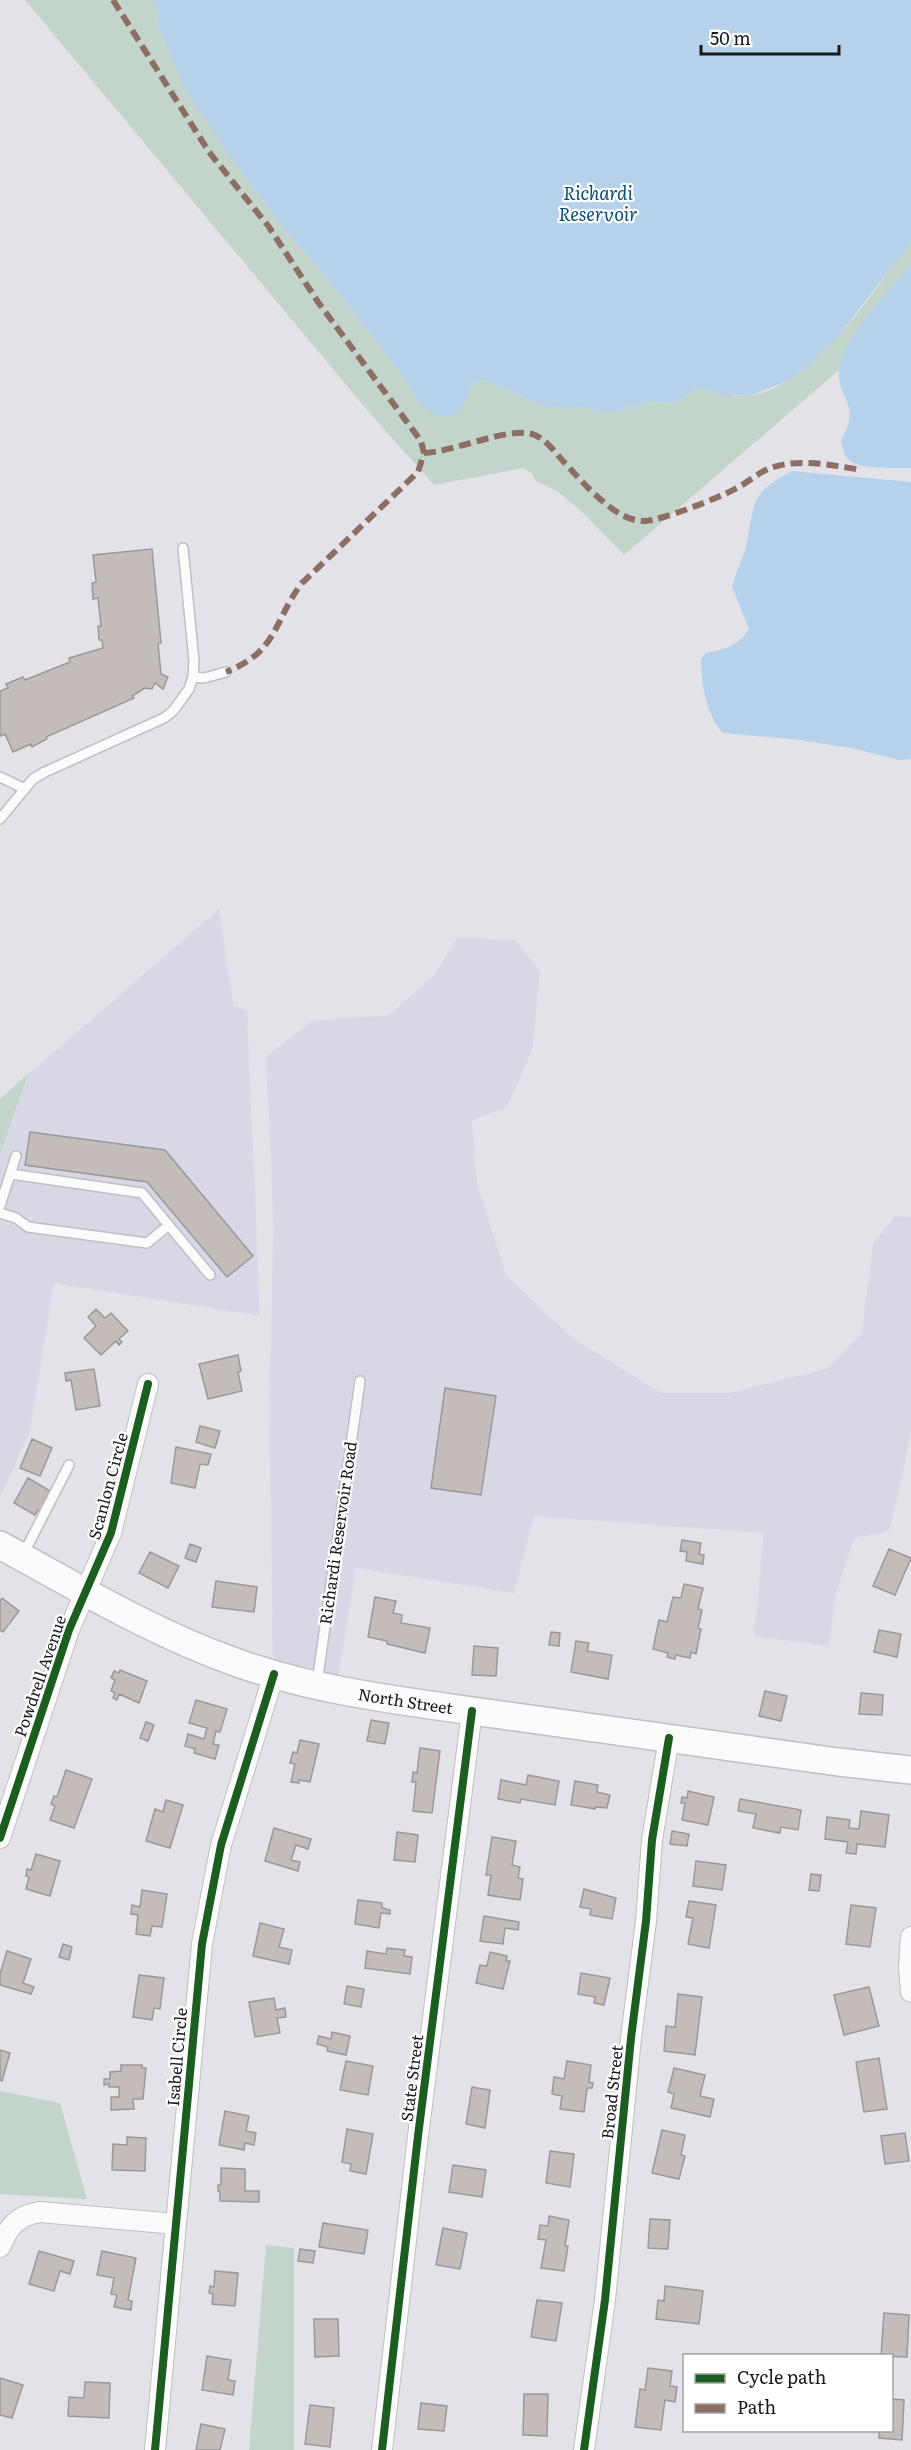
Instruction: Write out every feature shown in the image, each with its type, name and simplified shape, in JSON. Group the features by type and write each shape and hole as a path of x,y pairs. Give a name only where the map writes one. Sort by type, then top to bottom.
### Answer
{"main road":[{"name":"North Street","path":"11,1551 187,1643 236,1663 317,1685 371,1696 472,1711 911,1770"}],"street":[{"name":"Scanlon Circle","path":"85,1591 111,1533 148,1384"},
{"name":"Powdrell Avenue","path":"0,1838 69,1630 85,1591"},
{"name":"Isabell Circle","path":"155,2450 199,1966 208,1903 221,1845 274,1674"},
{"name":"State Street","path":"382,2450 418,2136 472,1711"},
{"name":"Broad Street","path":"584,2450 604,2300 631,2038 646,1921 652,1840 669,1738"},
{"path":"911,1937 909,1967 911,1992"},
{"path":"0,2247 14,2223 22,2217 40,2212 176,2224"}],"lane":[{"path":"0,819 33,779 164,718 181,700 193,677 194,661 183,548"},
{"path":"193,677 204,678 226,672"},
{"path":"0,777 25,789"},
{"path":"0,1206 16,1156"},
{"path":"10,1174 142,1193 210,1275"},
{"path":"0,1214 16,1218 28,1227 147,1243 169,1225"},
{"name":"Richardi Reservoir Road","path":"317,1685 360,1381"},
{"path":"11,1551 69,1465"}],"shaded area":[{"path":"219,909 233,1005 247,1011 260,1316 54,1283 30,1430 0,1498 0,1154 30,1073"},
{"path":"457,938 515,940 540,971 532,1050 507,1107 472,1120 477,1183 506,1275 571,1337 661,1393 730,1393 827,1369 862,1333 873,1244 895,1216 911,1217 911,1429 901,1482 889,1531 854,1538 835,1597 829,1646 754,1636 764,1533 534,1516 514,1593 356,1568 338,1677 273,1662 269,1397 274,1228 266,1057 312,1021 390,1015 436,973"}],"green space":[{"path":"25,0 152,0 157,9 158,25 234,162 281,225 333,286 398,370 418,401 470,390 474,382 482,380 544,406 579,407 599,412 613,412 649,402 680,401 695,388 742,396 769,391 789,380 826,350 858,313 911,242 911,265 892,285 842,360 839,370 624,555 580,510 557,491 536,481 532,473 523,468 434,485 368,411"},
{"path":"29,1073 0,1154 0,1099"},
{"path":"0,2091 60,2103 87,2199 0,2194"},
{"path":"266,2245 294,2248 294,2450 249,2450"}],"water":[{"name":"Richardi Reservoir","path":"152,0 911,0 911,242 836,339 813,362 790,380 750,396 728,395 695,388 680,401 649,402 613,412 599,412 579,407 544,406 482,380 474,382 458,413 450,417 440,417 418,401 398,370 333,286 281,225 234,162 185,89 158,25 157,9"},
{"path":"911,265 911,468 864,466 851,462 842,446 841,440 847,427 849,409 839,379 839,369 843,356 858,328"},
{"path":"792,471 911,482 911,759 899,760 851,748 800,740 723,733 712,717 703,688 701,659 706,653 736,643 749,629 732,587 746,546 756,501 767,487"}],"building":[{"path":"152,549 161,643 158,644 161,674 168,677 163,689 155,683 152,689 145,688 132,696 134,698 46,737 47,739 32,747 31,744 13,752 5,734 1,736 0,734 0,691 8,688 6,684 23,677 25,680 70,662 69,658 103,648 102,640 99,640 98,626 101,626 98,598 93,599 92,583 96,582 93,555"},
{"path":"30,1132 165,1150 253,1256 227,1277 147,1182 25,1165"},
{"path":"96,1309 105,1318 111,1313 128,1331 119,1339 122,1342 119,1345 116,1341 101,1355 84,1338 96,1326 88,1317"},
{"path":"238,1355 241,1371 238,1372 242,1391 208,1399 199,1364"},
{"path":"94,1369 100,1406 76,1410 71,1380 66,1381 65,1373"},
{"path":"445,1388 496,1396 481,1495 431,1488"},
{"path":"200,1426 220,1431 215,1448 196,1442"},
{"path":"32,1439 52,1448 40,1476 20,1468"},
{"path":"176,1447 211,1454 208,1465 200,1464 195,1488 171,1483"},
{"path":"28,1478 50,1491 43,1503 46,1505 42,1512 38,1510 35,1515 14,1503"},
{"path":"682,1540 701,1543 699,1554 704,1555 703,1564 686,1561 687,1552 680,1551"},
{"path":"190,1544 201,1548 196,1562 185,1558"},
{"path":"889,1549 911,1558 895,1595 873,1586"},
{"path":"150,1552 179,1566 168,1588 139,1573"},
{"path":"216,1581 257,1587 254,1612 212,1607"},
{"path":"684,1584 703,1588 698,1609 702,1610 698,1628 701,1629 696,1654 691,1652 690,1658 676,1655 675,1659 667,1657 668,1653 653,1649 659,1620 667,1622 673,1597 681,1598"},
{"path":"375,1597 396,1601 393,1613 402,1615 401,1623 430,1628 425,1653 368,1637"},
{"path":"2,1598 19,1611 3,1632 0,1630 0,1601"},
{"path":"879,1630 901,1634 897,1657 874,1652"},
{"path":"551,1632 560,1633 559,1646 549,1645"},
{"path":"576,1641 589,1643 587,1651 612,1655 608,1679 571,1672"},
{"path":"474,1646 498,1648 496,1676 472,1675"},
{"path":"120,1670 147,1681 139,1703 119,1694 117,1700 113,1698 115,1693 111,1691 115,1680 111,1678 114,1671 119,1673"},
{"path":"765,1691 787,1696 781,1721 759,1716"},
{"path":"861,1693 883,1695 882,1715 859,1714"},
{"path":"196,1700 227,1709 220,1732 216,1731 213,1744 219,1745 215,1759 194,1753 195,1749 185,1746 188,1734 204,1739 207,1728 189,1723"},
{"path":"371,1720 389,1723 385,1744 367,1741"},
{"path":"146,1722 154,1725 148,1741 140,1738"},
{"path":"300,1740 319,1744 310,1782 299,1780 299,1783 291,1782 295,1764 290,1763 293,1752 297,1753"},
{"path":"420,1748 440,1751 432,1813 413,1811 416,1782 412,1782 413,1772 417,1773"},
{"path":"66,1770 92,1779 74,1828 50,1820 55,1806 51,1804 54,1796 57,1797"},
{"path":"528,1775 559,1781 555,1805 521,1799 520,1803 498,1799 501,1780 526,1785"},
{"path":"575,1781 598,1785 597,1792 610,1795 607,1808 596,1807 595,1809 571,1805"},
{"path":"688,1791 714,1797 708,1825 682,1820 685,1803 681,1803 682,1797 687,1798"},
{"path":"740,1799 801,1810 798,1830 781,1827 780,1833 753,1828 756,1814 738,1811"},
{"path":"166,1800 183,1805 170,1848 146,1841 155,1809 163,1812"},
{"path":"861,1811 889,1815 885,1847 857,1844 856,1854 846,1853 848,1842 825,1839 827,1817 850,1820 849,1828 859,1829"},
{"path":"274,1828 311,1839 308,1849 296,1845 291,1860 300,1862 298,1871 265,1861"},
{"path":"672,1831 689,1834 687,1846 670,1844"},
{"path":"397,1832 418,1835 415,1862 394,1860"},
{"path":"492,1837 516,1841 512,1865 520,1867 518,1878 523,1879 520,1900 488,1895 491,1875 486,1875"},
{"path":"36,1854 60,1861 50,1896 26,1889 29,1877 26,1876 27,1869 31,1870"},
{"path":"696,1861 726,1865 722,1890 693,1886"},
{"path":"811,1874 821,1875 819,1891 809,1890"},
{"path":"584,1889 616,1898 612,1919 590,1915 591,1909 580,1907"},
{"path":"142,1890 167,1894 162,1927 152,1926 150,1936 136,1934 138,1915 131,1914 132,1905 140,1907"},
{"path":"358,1900 382,1903 382,1908 390,1910 390,1914 381,1913 379,1928 355,1924"},
{"path":"689,1901 716,1905 709,1948 688,1944 693,1918 686,1917"},
{"path":"851,1905 876,1908 870,1947 846,1944"},
{"path":"484,1916 519,1922 518,1930 505,1928 503,1944 480,1941"},
{"path":"260,1923 284,1929 279,1947 292,1950 289,1964 253,1956"},
{"path":"63,1944 72,1947 69,1960 59,1957"},
{"path":"387,1948 405,1950 404,1956 412,1957 410,1974 365,1968 367,1951 386,1954"},
{"path":"7,1951 31,1959 23,1983 34,1987 31,1994 0,1985 0,1974"},
{"path":"490,1952 507,1956 506,1961 510,1961 503,1989 476,1983 480,1965 487,1966"},
{"path":"581,1973 610,1978 604,2005 594,2003 595,1997 578,1994"},
{"path":"139,1975 164,1978 160,2009 154,2008 152,2020 133,2017"},
{"path":"347,1986 364,1989 361,2007 344,2004"},
{"path":"869,1987 879,2026 844,2035 834,1995"},
{"path":"678,1994 702,1997 695,2055 664,2051 666,2026 675,2027"},
{"path":"274,1998 276,2010 285,2008 286,2017 277,2018 280,2033 255,2037 249,2002"},
{"path":"332,2032 350,2036 346,2055 327,2051 328,2047 317,2044 319,2036 331,2039"},
{"path":"0,2050 10,2053 2,2081 0,2080"},
{"path":"879,2058 887,2109 864,2112 856,2062"},
{"path":"346,2061 373,2066 368,2095 340,2090"},
{"path":"567,2061 591,2065 589,2082 593,2083 592,2088 587,2088 584,2112 560,2109 562,2096 552,2094 554,2077 564,2079"},
{"path":"121,2065 142,2065 142,2068 146,2068 143,2099 133,2099 134,2109 111,2110 111,2097 119,2097 119,2087 104,2085 104,2079 110,2079 110,2072 121,2071"},
{"path":"674,2068 705,2075 700,2096 714,2099 710,2117 671,2108 674,2094 668,2092"},
{"path":"472,2087 490,2090 485,2128 466,2124"},
{"path":"225,2111 249,2116 246,2131 256,2133 254,2145 245,2143 244,2150 219,2145"},
{"path":"347,2129 373,2134 366,2174 350,2171 351,2164 342,2162"},
{"path":"662,2130 685,2135 681,2155 685,2156 679,2179 652,2173"},
{"path":"905,2133 909,2161 885,2164 881,2136"},
{"path":"127,2137 146,2138 145,2171 112,2170 113,2144 127,2145"},
{"path":"550,2151 574,2154 570,2187 546,2183"},
{"path":"453,2165 486,2170 482,2197 449,2192"},
{"path":"221,2168 245,2169 245,2191 259,2191 259,2202 220,2201 218,2185 221,2185"},
{"path":"549,2216 569,2220 564,2271 541,2268 546,2240 538,2239 540,2225 548,2226"},
{"path":"650,2219 670,2220 668,2249 648,2248"},
{"path":"323,2223 368,2230 364,2254 319,2247"},
{"path":"443,2228 467,2233 460,2269 436,2265"},
{"path":"300,2249 315,2251 313,2263 298,2261"},
{"path":"39,2251 74,2261 70,2274 60,2271 54,2291 29,2284"},
{"path":"102,2251 136,2258 128,2300 132,2301 131,2310 114,2307 117,2295 111,2294 114,2278 97,2275"},
{"path":"215,2271 238,2273 235,2306 212,2304 213,2294 209,2293 210,2286 214,2287"},
{"path":"665,2286 703,2291 699,2324 656,2319 658,2300 664,2301"},
{"path":"537,2300 562,2303 556,2341 531,2337"},
{"path":"884,2313 909,2315 907,2357 881,2354"},
{"path":"314,2319 338,2319 339,2356 315,2357"},
{"path":"207,2356 231,2360 228,2380 235,2381 233,2395 202,2390"},
{"path":"648,2368 672,2371 670,2386 677,2387 675,2402 665,2400 661,2430 635,2427 640,2389 645,2390"},
{"path":"0,2378 23,2385 12,2418 0,2415"},
{"path":"85,2382 110,2383 109,2418 68,2416 69,2397 84,2398"},
{"path":"524,2394 548,2394 547,2436 523,2435"},
{"path":"893,2399 904,2400 902,2440 879,2438 879,2432 893,2432"},
{"path":"421,2403 447,2406 444,2431 418,2429"},
{"path":"310,2405 334,2408 330,2447 305,2444"},
{"path":"201,2424 225,2429 220,2450 196,2450"}],"marked path":[{"path":"113,0 209,152 269,227 318,302 421,441 424,453 418,472 302,583 266,645 243,664 226,672"},
{"path":"424,453 509,434 532,434 549,445 589,489 611,508 634,520 645,521 677,513 717,498 766,470 781,465 816,463 861,470"}],"cycle path":[{"path":"0,1838 69,1630 111,1533 148,1384"},
{"path":"155,2450 202,1944 221,1845 274,1674"},
{"path":"382,2450 418,2136 472,1711"},
{"path":"584,2450 605,2300 631,2038 646,1921 652,1840 669,1738"}]}
